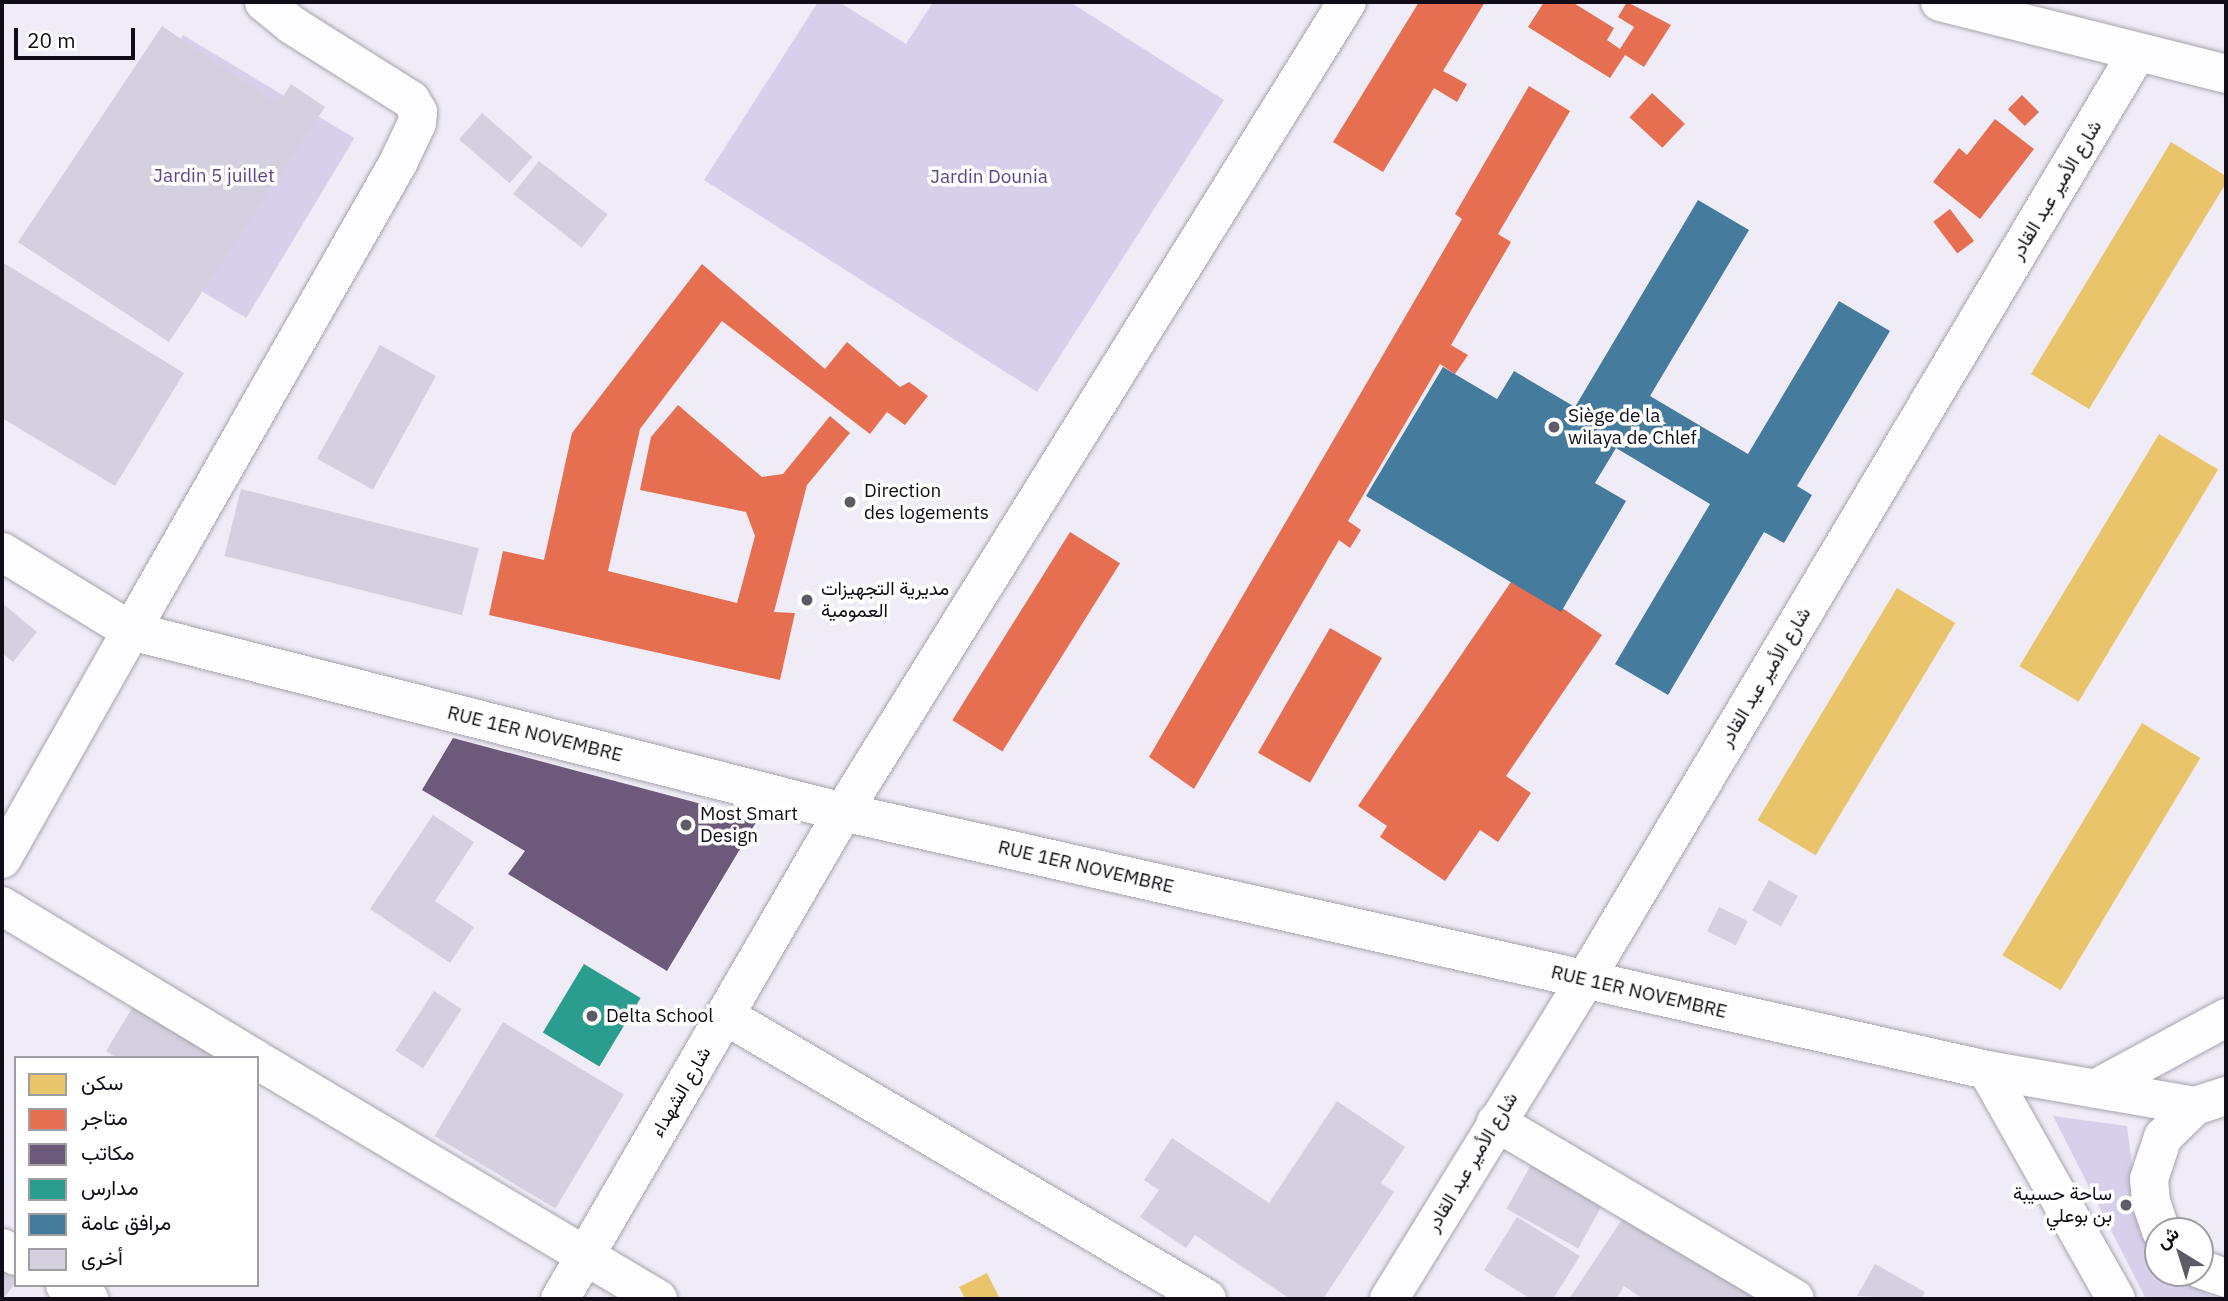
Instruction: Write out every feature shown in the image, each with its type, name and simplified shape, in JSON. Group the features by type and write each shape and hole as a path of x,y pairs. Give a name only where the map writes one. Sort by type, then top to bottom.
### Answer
{"street":[{"path":"2,859 417,123 418,111 402,90 292,25 264,2"},
{"name":"شارع الشهداء","path":"560,1299 843,811 1347,2"},
{"path":"1940,2 2226,74"},
{"name":"شارع الأمير عبد القادر","path":"1389,1299 1585,980 2137,53"},
{"name":"RUE 1ER NOVEMBRE","path":"2,552 131,631 843,811 1987,1070 2095,1089 2216,1091"},
{"path":"2,906 251,1056"},
{"path":"726,1016 1207,1299"},
{"path":"2095,1089 2171,1052 2226,1018"},
{"path":"259,1061 659,1299"},
{"path":"1987,1070 2116,1299"},
{"path":"2156,1217 2151,1202 2154,1158 2177,1120 2216,1091"},
{"path":"1496,1122 1795,1299"},
{"path":"68,1287 89,1299"}],"green space":[{"name":"Jardin Dounia","path":"818,2 839,2 906,44 933,2 1070,2 1224,100 1037,392 704,180"},
{"name":"Jardin 5 juillet","path":"183,35 354,138 246,318 75,215"},
{"path":"2053,1116 2127,1126 2139,1216 2144,1224 2144,1287 2198,1287 2215,1299 2146,1299"}],"building: سكن":[{"path":"2171,142 2226,176 2226,183 2089,409 2031,374"},
{"path":"2159,434 2218,470 2079,702 2019,666"},
{"path":"1897,588 1955,623 1816,855 1757,820"},
{"path":"2142,723 2200,758 2061,990 2002,955"},
{"path":"987,1273 1000,1299 965,1299 959,1287"}],"building: متاجر":[{"path":"1419,2 1485,2 1443,71 1467,84 1457,102 1434,88 1383,172 1333,142"},
{"path":"1544,2 1572,2 1614,28 1607,40 1620,49 1634,27 1618,17 1627,2 1671,25 1644,67 1625,55 1610,78 1528,27"},
{"path":"1529,86 1570,111 1498,234 1511,242 1451,345 1468,355 1455,374 1440,364 1348,521 1361,530 1350,548 1339,540 1194,789 1149,757 1462,219 1455,214"},
{"path":"1652,93 1685,124 1662,148 1629,117"},
{"path":"2022,95 2039,112 2025,126 2008,109"},
{"path":"1995,119 2034,149 1980,219 1933,182 1959,148 1967,155"},
{"path":"1950,209 1974,241 1957,254 1933,222"},
{"path":"702,264 825,369 847,342 900,387 909,382 928,396 905,425 887,412 870,434 722,321 640,429 608,571 737,603 755,536 746,512 640,490 651,437 678,405 762,477 783,474 830,416 850,433 807,485 774,612 795,613 780,680 489,615 503,551 544,560 572,433"},
{"path":"1070,532 1120,563 1002,752 952,720"},
{"path":"1515,576 1602,635 1506,776 1531,793 1498,842 1480,830 1445,881 1380,837 1387,826 1358,806"},
{"path":"1330,628 1382,658 1310,783 1258,753"}],"building: مكاتب":[{"path":"453,738 758,819 667,971 508,874 525,851 422,790"}],"building: مدارس":[{"name":"Delta School","path":"584,964 641,998 599,1067 543,1033"}],"building: مرافق عامة":[{"name":"Siège de la wilaya de Chlef","path":"1698,200 1749,230 1650,396 1748,454 1839,301 1890,331 1797,486 1812,495 1784,543 1764,532 1668,695 1615,664 1710,504 1616,448 1595,483 1626,501 1561,612 1366,496 1443,367 1497,399 1514,371 1575,407"}],"building: أخرى":[{"name":"Jardin 5 juillet","path":"162,26 278,104 291,84 325,107 169,342 18,242"},
{"path":"482,113 533,157 510,183 459,139"},
{"path":"539,161 608,215 582,248 513,194"},
{"path":"2,262 184,373 115,486 2,418"},
{"path":"380,345 436,376 373,490 317,459"},
{"path":"241,489 479,548 462,615 224,556"},
{"path":"2,603 37,632 13,662 2,653"},
{"path":"433,815 474,842 435,901 474,927 450,963 370,909"},
{"path":"1769,880 1798,896 1781,927 1752,911"},
{"path":"1719,907 1748,921 1736,945 1707,931"},
{"path":"434,991 462,1009 423,1069 395,1051"},
{"path":"139,997 233,1056 114,1056 106,1051"},
{"path":"503,1022 624,1095 555,1209 434,1136"},
{"path":"1337,1101 1405,1147 1381,1183 1394,1192 1323,1299 1290,1299 1195,1235 1186,1248 1140,1217 1159,1190 1144,1180 1172,1138 1269,1203"},
{"path":"1538,1152 1610,1192 1578,1249 1506,1209"},
{"path":"1633,1203 1768,1299 1643,1299 1624,1286 1616,1299 1569,1299"},
{"path":"1517,1217 1580,1256 1553,1299 1531,1299 1484,1270"},
{"path":"2,1243 14,1252 14,1285 3,1299"},
{"path":"1875,1264 1925,1292 1921,1299 1857,1296"}],"place":[{"name":"Siège de la wilaya de Chlef","path":"1554,427"},
{"name":"Direction des logements","path":"850,502"},
{"name":"مديرية التجهيزات العمومية","path":"807,600"},
{"name":"Most Smart Design","path":"686,825"},
{"name":"Delta School","path":"592,1016"},
{"name":"ساحة حسيبة بن بوعلي","path":"2126,1205"}]}
